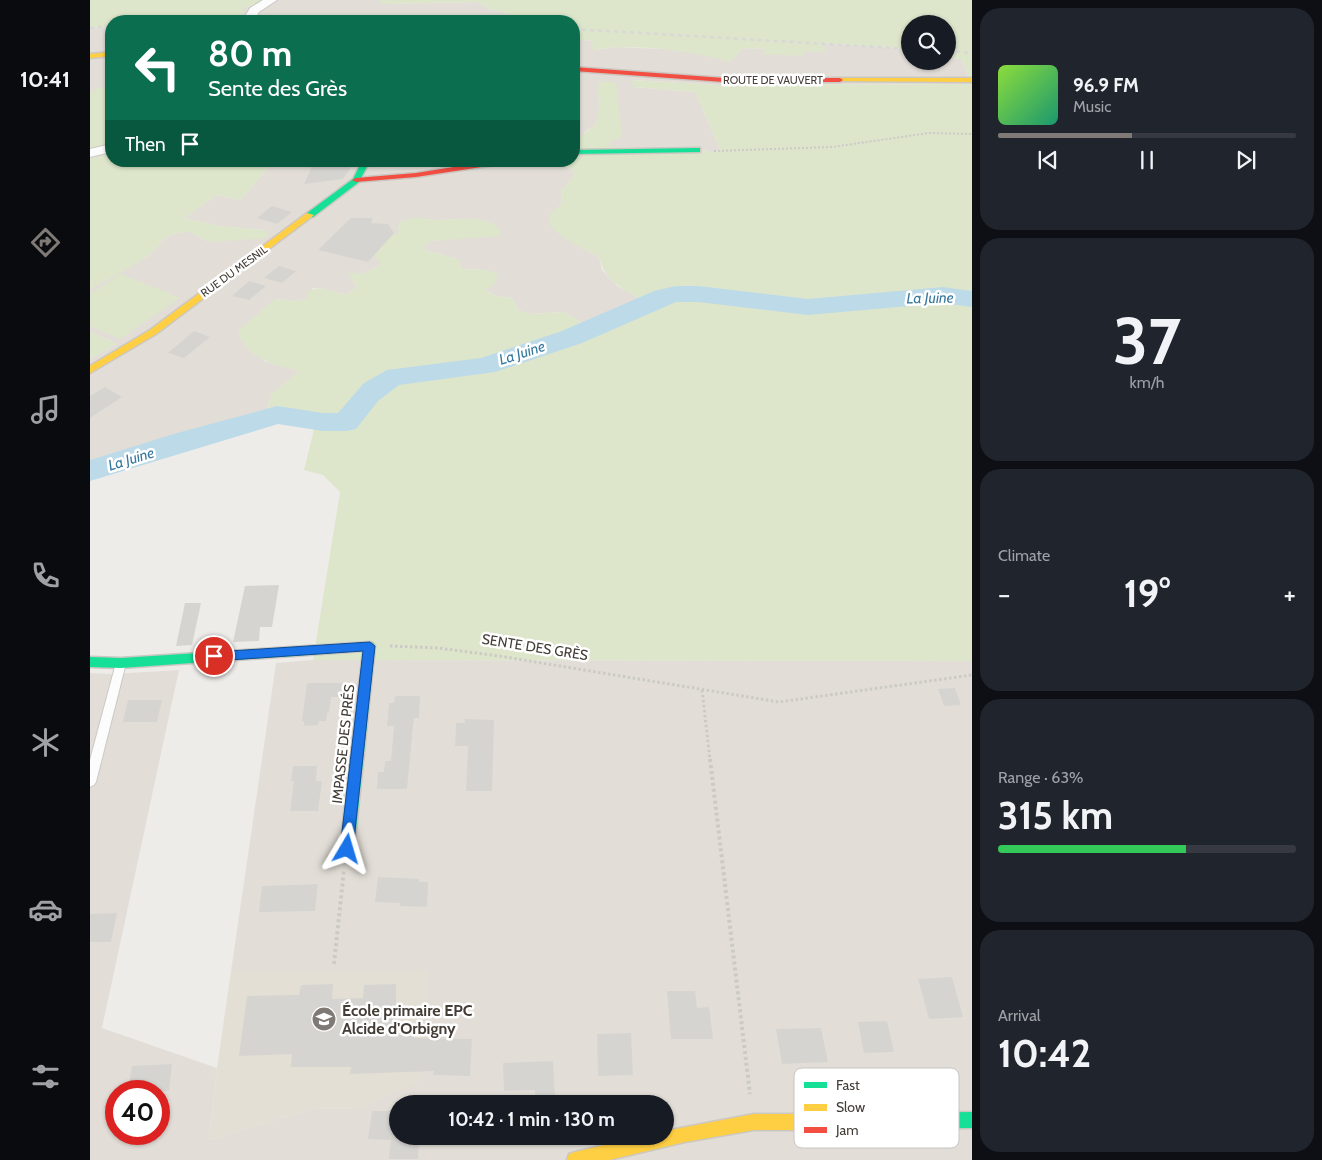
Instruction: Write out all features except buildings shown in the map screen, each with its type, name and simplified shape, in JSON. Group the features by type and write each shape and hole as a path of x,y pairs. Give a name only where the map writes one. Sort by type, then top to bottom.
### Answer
{"street":[{"path":"251,15 254,10 271,0"},
{"path":"90,56 105,55"},
{"name":"ROUTE DE VAUVERT","path":"580,69 724,80 972,80"},
{"path":"90,154 105,150"},
{"path":"580,152 697,150"},
{"name":"RUE DU MESNIL","path":"90,370 153,332 356,180 363,167"},
{"path":"356,180 416,175 469,167"},
{"path":"90,662 121,663 370,646"},
{"name":"IMPASSE DES PRÉS","path":"347,849 370,646"},
{"path":"959,1120 972,1120"},
{"path":"575,1160 685,1134 754,1122 794,1122"}],"lane":[{"path":"90,782 121,663"}],"path":[{"path":"697,150 772,150 832,147 912,134 972,134"},
{"name":"SENTE DES GRÈS","path":"370,646 438,648 499,656 779,702 972,675"},
{"path":"702,690 754,1122"},
{"path":"334,964 347,849"}],"shaded area":[{"path":"270,0 378,0 384,4 477,2 491,9 515,15 243,15 243,8"},
{"path":"105,27 105,115 95,91 90,91 90,28"},
{"path":"580,40 593,41 592,45 596,50 615,47 665,49 707,55 730,62 743,48 765,49 764,53 802,55 804,51 826,51 819,43 901,48 901,70 956,70 956,59 961,59 972,84 718,85 633,80 633,87 695,92 720,149 712,153 702,150 609,147 598,97 600,114 595,126 587,130 580,137"},
{"path":"269,167 567,167 573,170 574,176 562,190 561,205 552,213 582,248 599,257 602,270 617,286 638,297 635,314 619,327 595,331 564,312 532,314 519,311 512,298 496,296 485,290 486,270 463,269 460,265 460,260 425,250 423,244 447,239 479,219 436,220 415,218 399,223 398,234 381,246 381,265 362,274 348,274 357,286 347,295 313,288 307,299 294,301 275,299 264,361 301,371 272,393 266,412 90,460 90,359 117,344 90,332 90,289 148,256 161,241 173,234 189,231 209,242 264,230 219,226 184,218 217,195 240,200"},
{"path":"313,660 972,661 972,1160 90,1160 90,673 111,674 179,670 102,1028 217,1068 209,1140 312,1109 361,1108 427,971 231,971 276,663"},
{"name":"École primaire EPC Alcide d'Orbigny","path":"231,971 428,971 419,1082 361,1108 312,1109 209,1140"}],"green space":[{"path":"90,0 270,0 243,8 243,15 105,15 105,27 90,28"},
{"path":"378,0 972,0 972,83 961,59 956,59 956,15 901,15 901,48 820,43 827,52 804,51 802,56 764,54 765,49 743,48 730,62 688,52 660,49 618,47 591,50 593,41 580,40 580,15 515,15 491,9 477,2 384,4"},
{"path":"632,80 718,85 972,84 972,661 313,660 340,492 323,475 304,470 315,425 301,426 283,423 277,421 266,412 272,393 300,371 272,363 255,354 242,341 238,331 275,299 294,301 307,299 308,291 318,288 347,295 357,286 347,273 362,274 381,265 373,252 382,249 381,246 367,237 391,237 398,233 399,223 416,218 480,220 495,226 501,232 498,236 431,241 424,245 425,250 460,260 460,265 463,269 486,270 498,273 494,285 485,290 496,296 512,298 519,311 532,314 564,312 595,331 619,327 635,314 638,297 613,282 605,272 599,257 562,236 551,226 549,220 553,211 561,205 562,190 574,176 573,170 566,167 580,167 580,136 595,126 599,113 599,82 609,81 616,83 622,136 609,143 609,147 702,150 712,153 720,149 695,92 633,87"},
{"path":"105,87 105,167 269,167 240,200 217,195 184,218 219,226 264,230 269,234 265,238 209,242 189,231 173,234 161,241 141,261 90,289 90,91 95,91 96,88"},
{"path":"121,274 180,298 120,339 90,326 90,294"},
{"path":"90,332 117,344 90,359"}],"waterway":[{"name":"La Juine","path":"90,471 188,440 277,415 323,422 346,422 368,395 389,379 397,376 485,366 572,337 663,297 676,294 698,294 808,307 943,295 972,299"}],"railway":[{"path":"90,28 105,27"},
{"path":"580,29 901,48"},
{"path":"956,52 972,53"}],"traffic: fast":[{"path":"580,152 697,150"},
{"path":"310,215 356,180 363,167"},
{"path":"90,662 121,663 369,646 347,849"},
{"path":"959,1120 972,1120"}],"traffic: slow":[{"path":"90,56 105,55"},
{"path":"840,80 972,80"},
{"path":"90,370 153,332 310,215"},
{"path":"575,1160 685,1134 754,1122 794,1122"}],"traffic: jam":[{"path":"580,69 724,80 840,80"},
{"path":"356,180 416,175 469,167"}],"place":[{"name":"École primaire EPC Alcide d'Orbigny","path":"324,1019"}],"route":[{"path":"214,656 370,646 347,849"}]}
